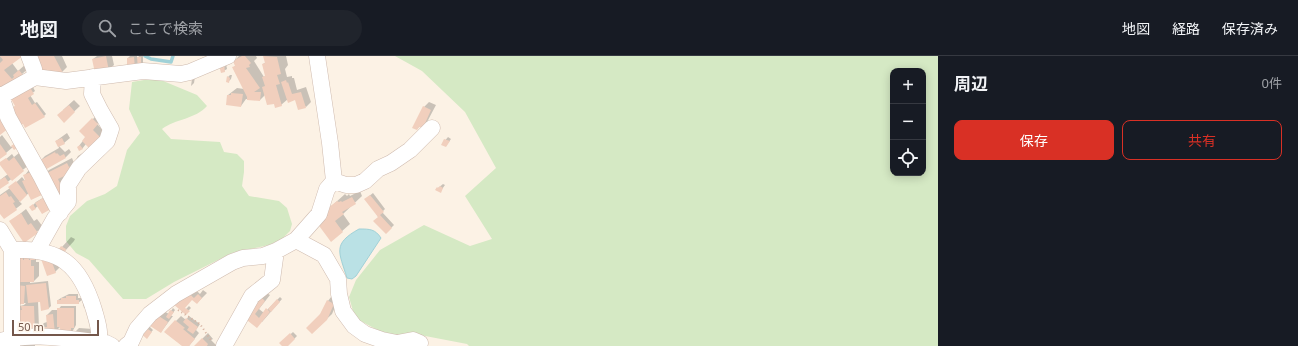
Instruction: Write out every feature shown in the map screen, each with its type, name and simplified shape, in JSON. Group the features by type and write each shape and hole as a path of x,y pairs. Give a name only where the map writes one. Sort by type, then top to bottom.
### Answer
{"street":[{"path":"29,56 34,69 35,77"},
{"path":"60,213 8,117 0,95 35,77 66,81 143,71 181,74 190,72 228,56"},
{"path":"317,56 330,143 334,182"},
{"path":"37,250 68,202 68,185 79,168 107,141 112,129 92,94 93,77"},
{"path":"334,182 346,185 356,185 365,181 378,169 392,163 410,150 432,128"},
{"path":"126,346 131,342 137,329 150,314 176,294 232,262 243,258 263,256 296,240 320,214 327,189 334,182"},
{"path":"0,230 12,250 8,342 55,337 103,345 89,294 82,278 69,264 52,254 37,250 12,250"},
{"path":"296,240 324,255 338,279 339,294 343,311 354,326 365,334 382,340 397,343 412,340 420,342"},
{"path":"224,346 252,296 272,280 276,251"}],"path":[{"path":"165,302 200,324 215,346"}],"green space":[{"path":"395,56 938,56 938,346 469,346 467,344 420,335 387,335 355,318 349,297 356,280 380,250 424,225 470,246 492,239 465,196 496,168 465,112 422,71"},
{"path":"156,78 197,95 207,106 197,114 162,129 171,139 220,142 224,152 237,154 244,161 242,186 249,196 279,201 287,208 292,224 290,231 282,239 269,245 232,253 174,282 146,299 123,299 89,260 76,253 66,241 66,226 70,216 87,201 105,194 117,186 127,150 140,133 129,109 132,82"}],"water":[{"path":"359,229 372,230 381,238 356,276 352,279 347,278 340,255 340,249 341,244 345,239"}],"building":[{"path":"0,56 23,56 4,70 12,79 14,77 13,75 19,70 23,75 0,89 0,63 3,60"},
{"path":"34,56 54,56 63,73 43,75"},
{"path":"106,56 109,71 95,73 92,59"},
{"path":"245,56 251,63 249,65 250,67 246,68 260,88 254,92 261,92 260,101 247,100 247,97 232,67 235,66 233,61"},
{"path":"263,56 277,57 281,74 277,75 280,84 276,85 282,106 275,108 274,104 267,105 262,87 265,86 262,77 265,76 262,64 265,63"},
{"path":"134,57 135,68 127,68 127,58"},
{"path":"137,57 141,57 141,68 138,69"},
{"path":"224,64 225,72 221,73 219,65"},
{"path":"227,76 230,78 229,83 226,82"},
{"path":"286,80 292,94 301,92 306,108 298,110 295,100 288,103 281,82"},
{"path":"29,86 34,94 28,98 32,105 35,103 45,117 25,128 23,124 18,127 10,109 15,106 11,99"},
{"path":"231,93 243,94 241,107 226,105 227,95 231,95"},
{"path":"0,103 9,128 0,135"},
{"path":"69,105 75,112 64,123 57,115"},
{"path":"423,106 431,110 423,128 419,127 417,130 412,128"},
{"path":"92,118 98,124 93,130 103,140 92,151 82,141 85,137 79,131"},
{"path":"62,138 65,144 58,147 55,141"},
{"path":"444,139 450,141 446,147 441,145"},
{"path":"17,142 20,146 14,150 11,146"},
{"path":"0,144 7,154 0,159"},
{"path":"80,145 83,149 79,151 77,147"},
{"path":"55,152 60,156 64,154 66,158 43,171 39,161"},
{"path":"14,157 24,171 12,181 0,165 0,162 6,158 9,161"},
{"path":"67,163 69,167 74,165 77,170 58,179 67,199 61,202 43,175"},
{"path":"31,172 44,194 31,200 22,181 25,180 23,175"},
{"path":"5,177 9,183 0,189 0,180"},
{"path":"16,181 27,195 20,202 8,187"},
{"path":"440,186 443,188 441,193 435,190"},
{"path":"6,192 15,202 13,203 17,210 4,219 0,214 0,196"},
{"path":"370,195 384,212 380,215 392,228 386,234 373,221 378,217 364,199"},
{"path":"352,197 356,204 342,212 344,214 335,221 343,232 331,242 317,223 328,215 324,211 337,201 342,202"},
{"path":"43,198 51,209 42,214 35,203"},
{"path":"33,204 36,209 32,211 29,207"},
{"path":"21,213 28,225 31,223 38,233 24,243 9,221"},
{"path":"61,246 66,249 65,252 59,249"},
{"path":"24,252 28,252 30,260 30,253 35,252 35,260 31,260 31,266 34,266 34,282 15,282 14,256 23,255 24,260"},
{"path":"40,256 50,257 56,273 47,276"},
{"path":"46,283 49,309 41,311 40,302 28,303 26,285"},
{"path":"16,285 25,286 24,304 15,304"},
{"path":"188,293 194,298 198,294 202,298 197,304 192,300 185,308 190,311 186,315 172,303"},
{"path":"66,296 76,296 76,300 79,300 79,304 57,304 57,300 66,298"},
{"path":"260,296 265,301 255,314 259,318 266,308 270,312 257,328 243,317"},
{"path":"277,299 280,302 271,312 268,309"},
{"path":"327,300 334,304 327,320 312,334 306,328 320,314"},
{"path":"21,306 34,306 35,334 17,335 14,310 22,310"},
{"path":"57,308 74,308 74,328 71,328 71,335 59,334 60,327 57,327"},
{"path":"170,310 174,312 169,319 166,317"},
{"path":"154,313 168,322 161,333 147,324"},
{"path":"53,314 55,334 39,334 38,327 47,327 46,315"},
{"path":"186,318 198,327 193,334 187,330 189,327 183,322"},
{"path":"175,320 195,339 189,346 182,346 164,332"},
{"path":"145,327 152,332 147,339 140,333"},
{"path":"290,333 295,339 288,346 282,346 279,343"},
{"path":"202,338 208,344 207,346 194,346"}],"waterway":[{"path":"145,56 151,59 171,62 173,56"}]}
